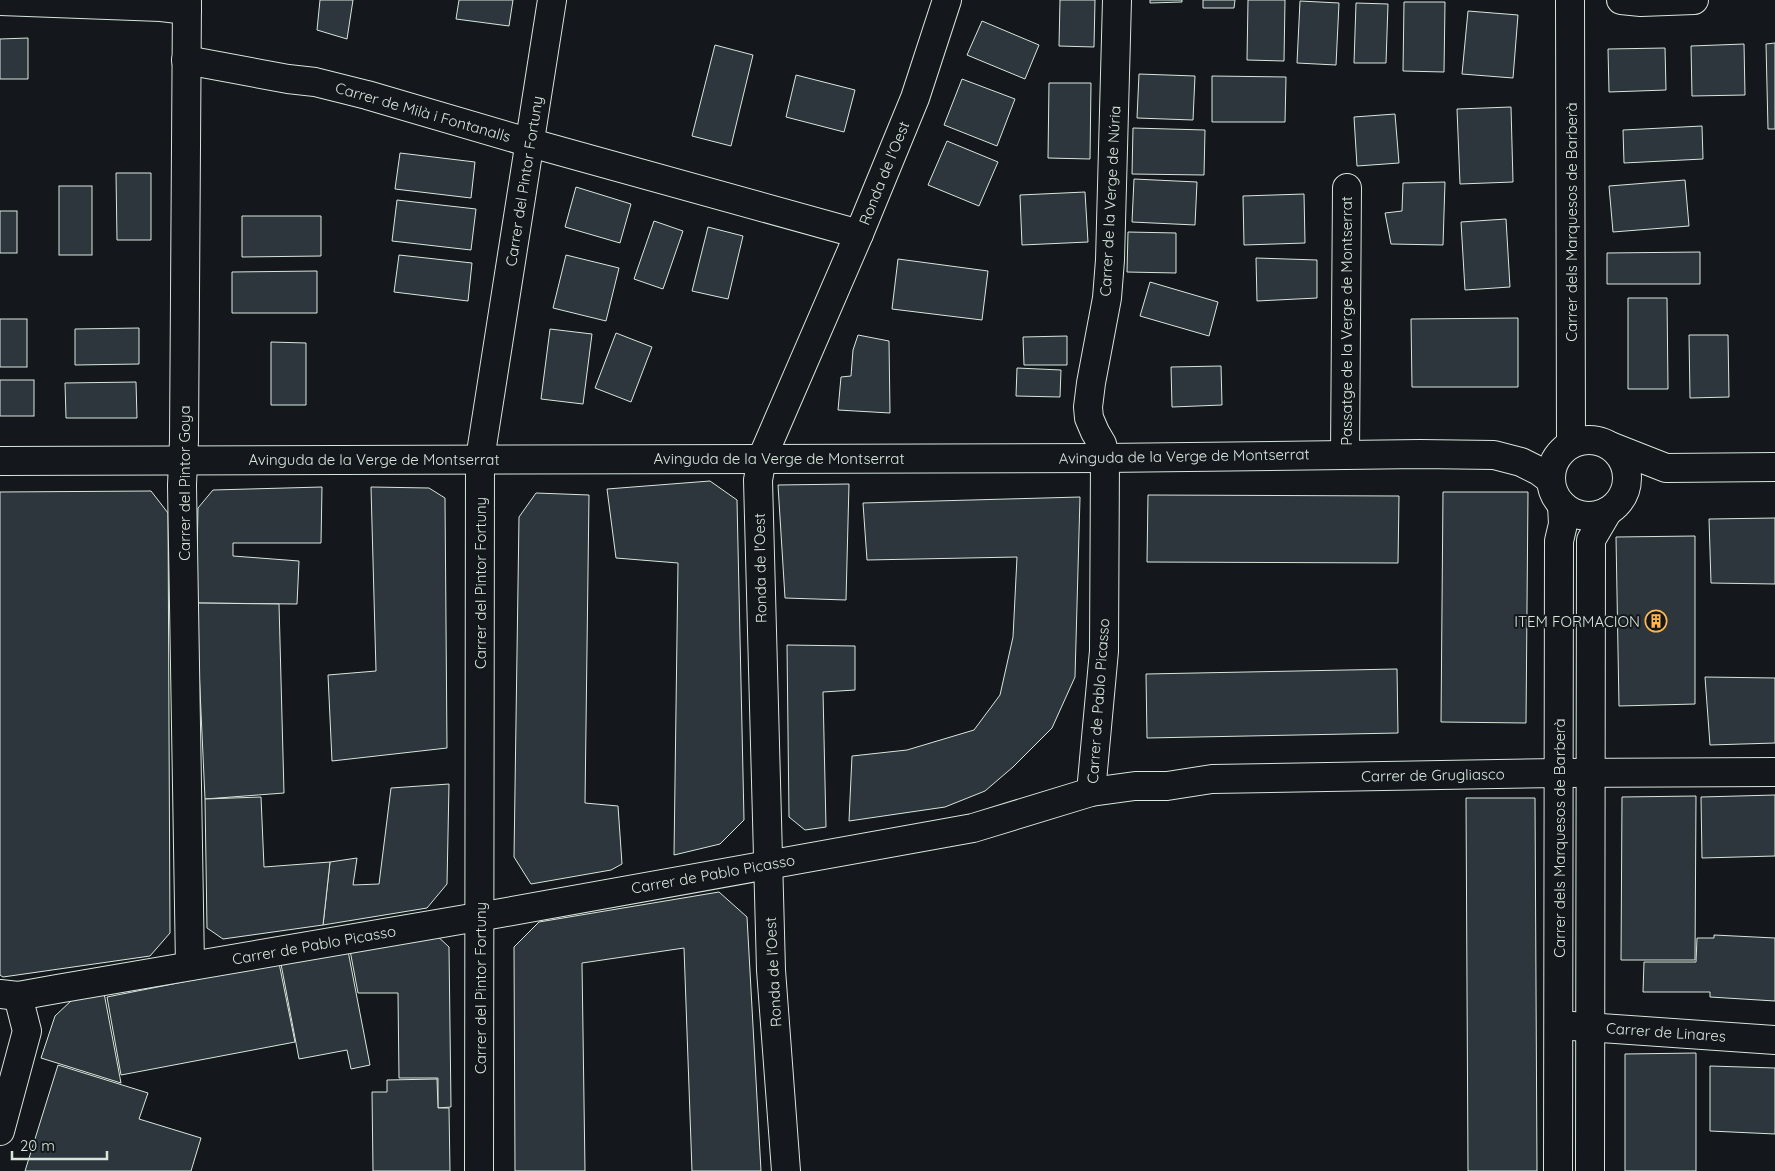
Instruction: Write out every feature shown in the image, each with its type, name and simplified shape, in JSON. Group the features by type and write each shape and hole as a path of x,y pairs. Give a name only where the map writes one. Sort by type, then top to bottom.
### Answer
{"street":[{"name":"Carrer del Pintor Fortuny","path":"479,1171 480,459 552,0"},
{"name":"Ronda de l'Oest","path":"786,1171 772,970 758,480 762,458 859,234 915,98 947,0"},
{"name":"Carrer de la Verge de Núria","path":"1105,458 1102,444 1089,418 1088,407 1090,383 1107,298 1110,260 1117,0"},
{"name":"Carrer dels Marquesos de Barberà","path":"1570,0 1571,444"},
{"path":"1621,0 1641,2 1694,0"},
{"path":"0,1 161,7 187,5"},
{"name":"Carrer del Pintor Goya","path":"187,5 184,460 182,485 190,966"},
{"name":"Carrer de Milà i Fontanalls","path":"186,60 288,79 315,82 367,95 531,143 859,234"},
{"name":"Passatge de la Verge de Montserrat","path":"1345,455 1347,188"},
{"path":"1666,468 1615,503 1595,515 1586,516 1573,513 1562,505 1554,493 1551,480 1552,467 1561,452 1571,444 1584,440 1603,442 1666,468 1775,468"},
{"path":"1610,446 1622,459 1627,479 1625,492 1615,503"},
{"name":"Avinguda de la Verge de Montserrat","path":"0,461 1494,455 1520,462 1539,471 1551,480"},
{"name":"Carrer de Pablo Picasso","path":"9,995 480,916 972,828 1092,792 1104,651 1105,458"},
{"name":"Carrer dels Marquesos de Barberà","path":"1590,1171 1592,540 1615,503"},
{"name":"Carrer dels Marquesos de Barberà","path":"1558,1171 1560,541 1563,524 1562,505"},
{"name":"Carrer de Grugliasco","path":"1092,792 1136,786 1168,786 1212,779 1559,773 1775,772"},
{"path":"0,1131 26,1031 9,995"},
{"name":"Carrer de Linares","path":"1558,1025 1775,1040"}],"building":[{"path":"320,0 353,0 347,39 317,30"},
{"path":"459,0 513,0 509,26 456,19"},
{"path":"1060,0 1095,0 1094,47 1059,46"},
{"path":"1150,0 1182,0 1182,2 1150,3"},
{"path":"1203,0 1235,0 1234,8 1203,8"},
{"path":"1248,0 1285,0 1284,61 1247,60"},
{"path":"1300,1 1339,3 1336,65 1297,63"},
{"path":"1404,2 1445,2 1444,72 1403,71"},
{"path":"1356,3 1388,4 1386,63 1354,63"},
{"path":"1468,11 1518,15 1513,78 1462,74"},
{"path":"982,21 1039,45 1025,79 967,55"},
{"path":"28,38 28,79 0,79 0,39"},
{"path":"1775,43 1775,129 1768,129 1766,44"},
{"path":"1744,44 1745,95 1692,96 1691,46"},
{"path":"715,45 753,55 731,146 692,136"},
{"path":"1665,48 1666,90 1609,92 1608,49"},
{"path":"1139,74 1195,76 1193,120 1137,118"},
{"path":"796,75 855,90 844,132 786,117"},
{"path":"1212,76 1286,77 1285,122 1212,122"},
{"path":"962,79 1015,99 997,146 944,125"},
{"path":"1049,83 1091,83 1090,159 1048,158"},
{"path":"1511,107 1513,182 1460,184 1457,109"},
{"path":"1395,114 1399,163 1357,166 1354,117"},
{"path":"1702,126 1703,159 1624,163 1623,130"},
{"path":"1133,128 1205,130 1204,175 1132,174"},
{"path":"947,141 998,162 979,206 928,185"},
{"path":"400,153 475,162 471,198 395,189"},
{"path":"116,173 151,173 151,240 117,240"},
{"path":"1134,179 1197,182 1195,225 1132,222"},
{"path":"1685,180 1689,226 1613,232 1609,186"},
{"path":"1445,182 1443,245 1391,244 1385,213 1402,211 1403,183"},
{"path":"59,186 92,186 92,255 59,255"},
{"path":"576,187 631,204 620,243 565,227"},
{"path":"1085,192 1088,242 1022,245 1020,195"},
{"path":"1304,194 1305,243 1244,245 1243,196"},
{"path":"397,200 476,209 471,250 392,241"},
{"path":"0,211 17,211 17,253 0,253"},
{"path":"242,216 321,216 321,256 242,257"},
{"path":"1506,219 1510,287 1465,290 1461,222"},
{"path":"654,221 683,231 663,289 634,279"},
{"path":"708,227 743,236 728,299 692,291"},
{"path":"1128,232 1176,233 1176,273 1127,272"},
{"path":"1700,252 1700,284 1607,284 1607,253"},
{"path":"399,255 472,263 468,301 394,292"},
{"path":"566,255 619,268 606,321 553,308"},
{"path":"1256,258 1317,260 1317,298 1257,301"},
{"path":"898,259 988,271 982,320 892,309"},
{"path":"317,271 317,313 232,313 232,272"},
{"path":"1150,282 1218,302 1209,336 1140,316"},
{"path":"1628,298 1667,298 1668,389 1628,389"},
{"path":"1518,318 1518,387 1412,387 1411,319"},
{"path":"0,319 27,319 27,367 0,367"},
{"path":"139,328 139,364 75,365 75,329"},
{"path":"550,329 592,334 583,404 541,399"},
{"path":"616,333 652,347 631,402 595,388"},
{"path":"858,335 889,341 890,413 838,410 841,377 851,376 853,350"},
{"path":"1689,335 1728,335 1729,397 1690,398"},
{"path":"1067,336 1067,365 1024,365 1023,337"},
{"path":"271,342 306,343 306,405 271,405"},
{"path":"1221,366 1222,405 1172,407 1171,367"},
{"path":"1017,368 1061,370 1060,397 1016,396"},
{"path":"0,380 34,380 34,416 0,416"},
{"path":"136,382 137,418 66,418 65,383"},
{"path":"710,481 737,500 744,820 720,844 674,855 678,563 616,558 607,489"},
{"path":"849,484 846,600 785,598 778,485"},
{"path":"322,487 321,543 233,543 233,556 299,561 297,604 196,603 198,508 213,490"},
{"path":"371,487 429,488 445,498 447,748 332,761 328,675 376,671"},
{"path":"151,491 168,513 170,933 150,956 3,977 0,975 0,492"},
{"path":"1443,492 1528,492 1526,723 1441,722"},
{"path":"536,493 589,495 585,803 618,806 622,864 611,870 531,884 514,857 519,517"},
{"path":"1148,495 1399,496 1398,563 1147,562"},
{"path":"1080,497 1075,677 1052,728 1013,767 985,791 945,807 849,821 852,756 907,750 974,730 1000,695 1013,637 1017,557 867,560 863,503"},
{"path":"1775,518 1775,584 1711,583 1709,519"},
{"name":"ITEM FORMACION","path":"1695,536 1695,704 1619,706 1616,537"},
{"path":"196,603 279,604 284,793 205,799"},
{"path":"787,645 855,646 855,690 823,692 826,827 805,830 789,817"},
{"path":"1397,669 1398,733 1147,738 1146,674"},
{"path":"1705,677 1775,678 1775,743 1710,745"},
{"path":"449,784 447,884 427,908 323,925 330,862 357,858 353,885 379,884 391,788"},
{"path":"1775,795 1775,856 1702,858 1701,797"},
{"path":"1696,796 1695,960 1621,960 1622,797"},
{"path":"261,797 264,867 330,862 323,925 223,939 207,928 205,799"},
{"path":"1466,798 1535,798 1537,1171 1468,1171"},
{"path":"719,892 747,917 761,1171 692,1171 684,948 582,963 585,1171 515,1171 514,947 539,922"},
{"path":"435,934 449,947 451,1107 438,1108 438,1078 399,1078 398,993 358,993 349,945"},
{"path":"1714,935 1775,938 1775,1001 1710,997 1710,992 1643,992 1644,962 1696,962 1697,938 1714,938"},
{"path":"348,951 370,1065 351,1069 347,1050 299,1059 281,964"},
{"path":"279,963 295,1042 121,1075 107,997"},
{"path":"104,993 121,1083 41,1058 55,1016 72,1000"},
{"path":"1696,1053 1696,1171 1625,1171 1625,1054"},
{"path":"58,1065 148,1093 139,1119 201,1138 191,1171 25,1171"},
{"path":"1710,1066 1775,1068 1775,1134 1710,1131"},
{"path":"437,1079 438,1108 449,1108 450,1171 373,1171 372,1092 387,1092 387,1080"}],"place":[{"name":"ITEM FORMACION","path":"1656,621"}]}
